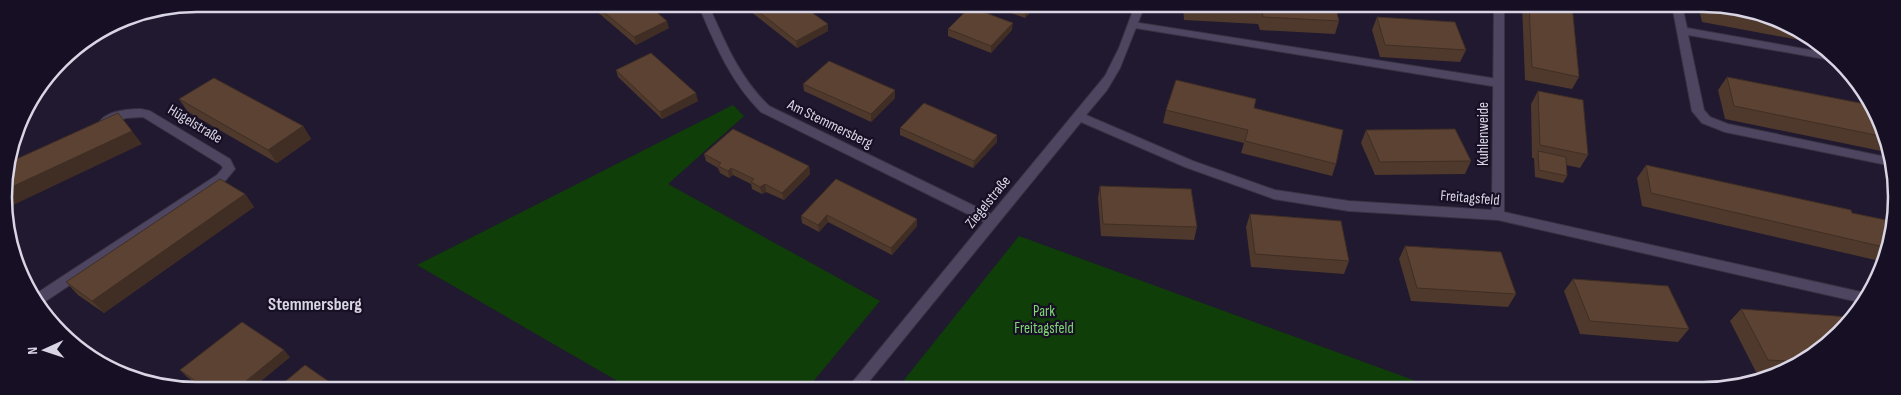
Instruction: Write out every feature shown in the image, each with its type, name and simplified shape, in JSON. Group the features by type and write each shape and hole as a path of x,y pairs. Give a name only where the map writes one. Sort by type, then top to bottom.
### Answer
{"street":[{"name":"Am Stemmersberg","path":"707,12 734,74 745,90 765,109 993,221"},
{"name":"Ziegelstraße","path":"861,382 1113,74 1138,12"},
{"name":"Kuhlenweide","path":"1498,215 1499,12"},
{"path":"1678,12 1698,111 1706,120 1725,128 1885,161"},
{"name":"Kuhlenweide","path":"1133,25 1498,83"},
{"path":"1682,30 1822,56"},
{"name":"Hügelstraße","path":"42,297 221,178 229,169 226,162 146,114 135,112 120,115 94,127"},
{"name":"Freitagsfeld","path":"1078,116 1189,164 1274,194 1349,206 1498,215 1859,297"}],"green space":[{"path":"733,105 744,116 668,184 880,301 813,382 619,382 417,265"},
{"name":"Park Freitagsfeld","path":"1019,236 1419,382 902,382"}],"building":[{"path":"604,12 656,12 667,21 634,37"},
{"path":"759,12 811,12 828,24 796,41"},
{"path":"965,12 983,12 1013,23 991,46 948,29"},
{"path":"1262,12 1337,12 1339,21 1263,17"},
{"path":"1529,12 1573,12 1579,77 1532,67"},
{"path":"1377,17 1455,22 1466,50 1385,45"},
{"path":"651,53 696,93 660,112 616,70"},
{"path":"829,61 895,90 871,114 803,84"},
{"path":"1727,77 1863,104 1878,136 1734,106"},
{"path":"214,78 303,126 268,150 179,99"},
{"path":"1176,80 1256,99 1254,108 1343,130 1336,164 1245,141 1248,130 1166,110"},
{"path":"1538,91 1583,100 1588,155 1540,145"},
{"path":"924,103 997,135 974,161 900,128"},
{"path":"118,113 132,131 13,186 17,159"},
{"path":"733,129 809,166 782,193 765,184 760,187 751,182 754,179 731,168 728,171 718,166 721,163 704,154"},
{"path":"1455,129 1471,161 1380,162 1366,130"},
{"path":"1538,151 1566,157 1567,176 1539,170"},
{"path":"1646,165 1851,210 1852,213 1887,220 1887,222 1882,247 1651,193"},
{"path":"220,179 245,194 92,301 66,282"},
{"path":"836,179 917,219 891,248 827,215 818,225 801,216"},
{"path":"1100,186 1191,189 1197,227 1103,224"},
{"path":"1250,214 1341,221 1349,261 1255,254"},
{"path":"1405,246 1501,252 1516,294 1417,288"},
{"path":"1573,279 1668,286 1689,329 1590,321"},
{"path":"1741,309 1845,317 1825,337 1796,358 1789,361 1768,360"},
{"path":"242,322 284,350 245,382 197,382 180,370"},
{"path":"305,365 329,382 285,382"}],"district":[{"name":"Stemmersberg","path":"315,304"}]}
